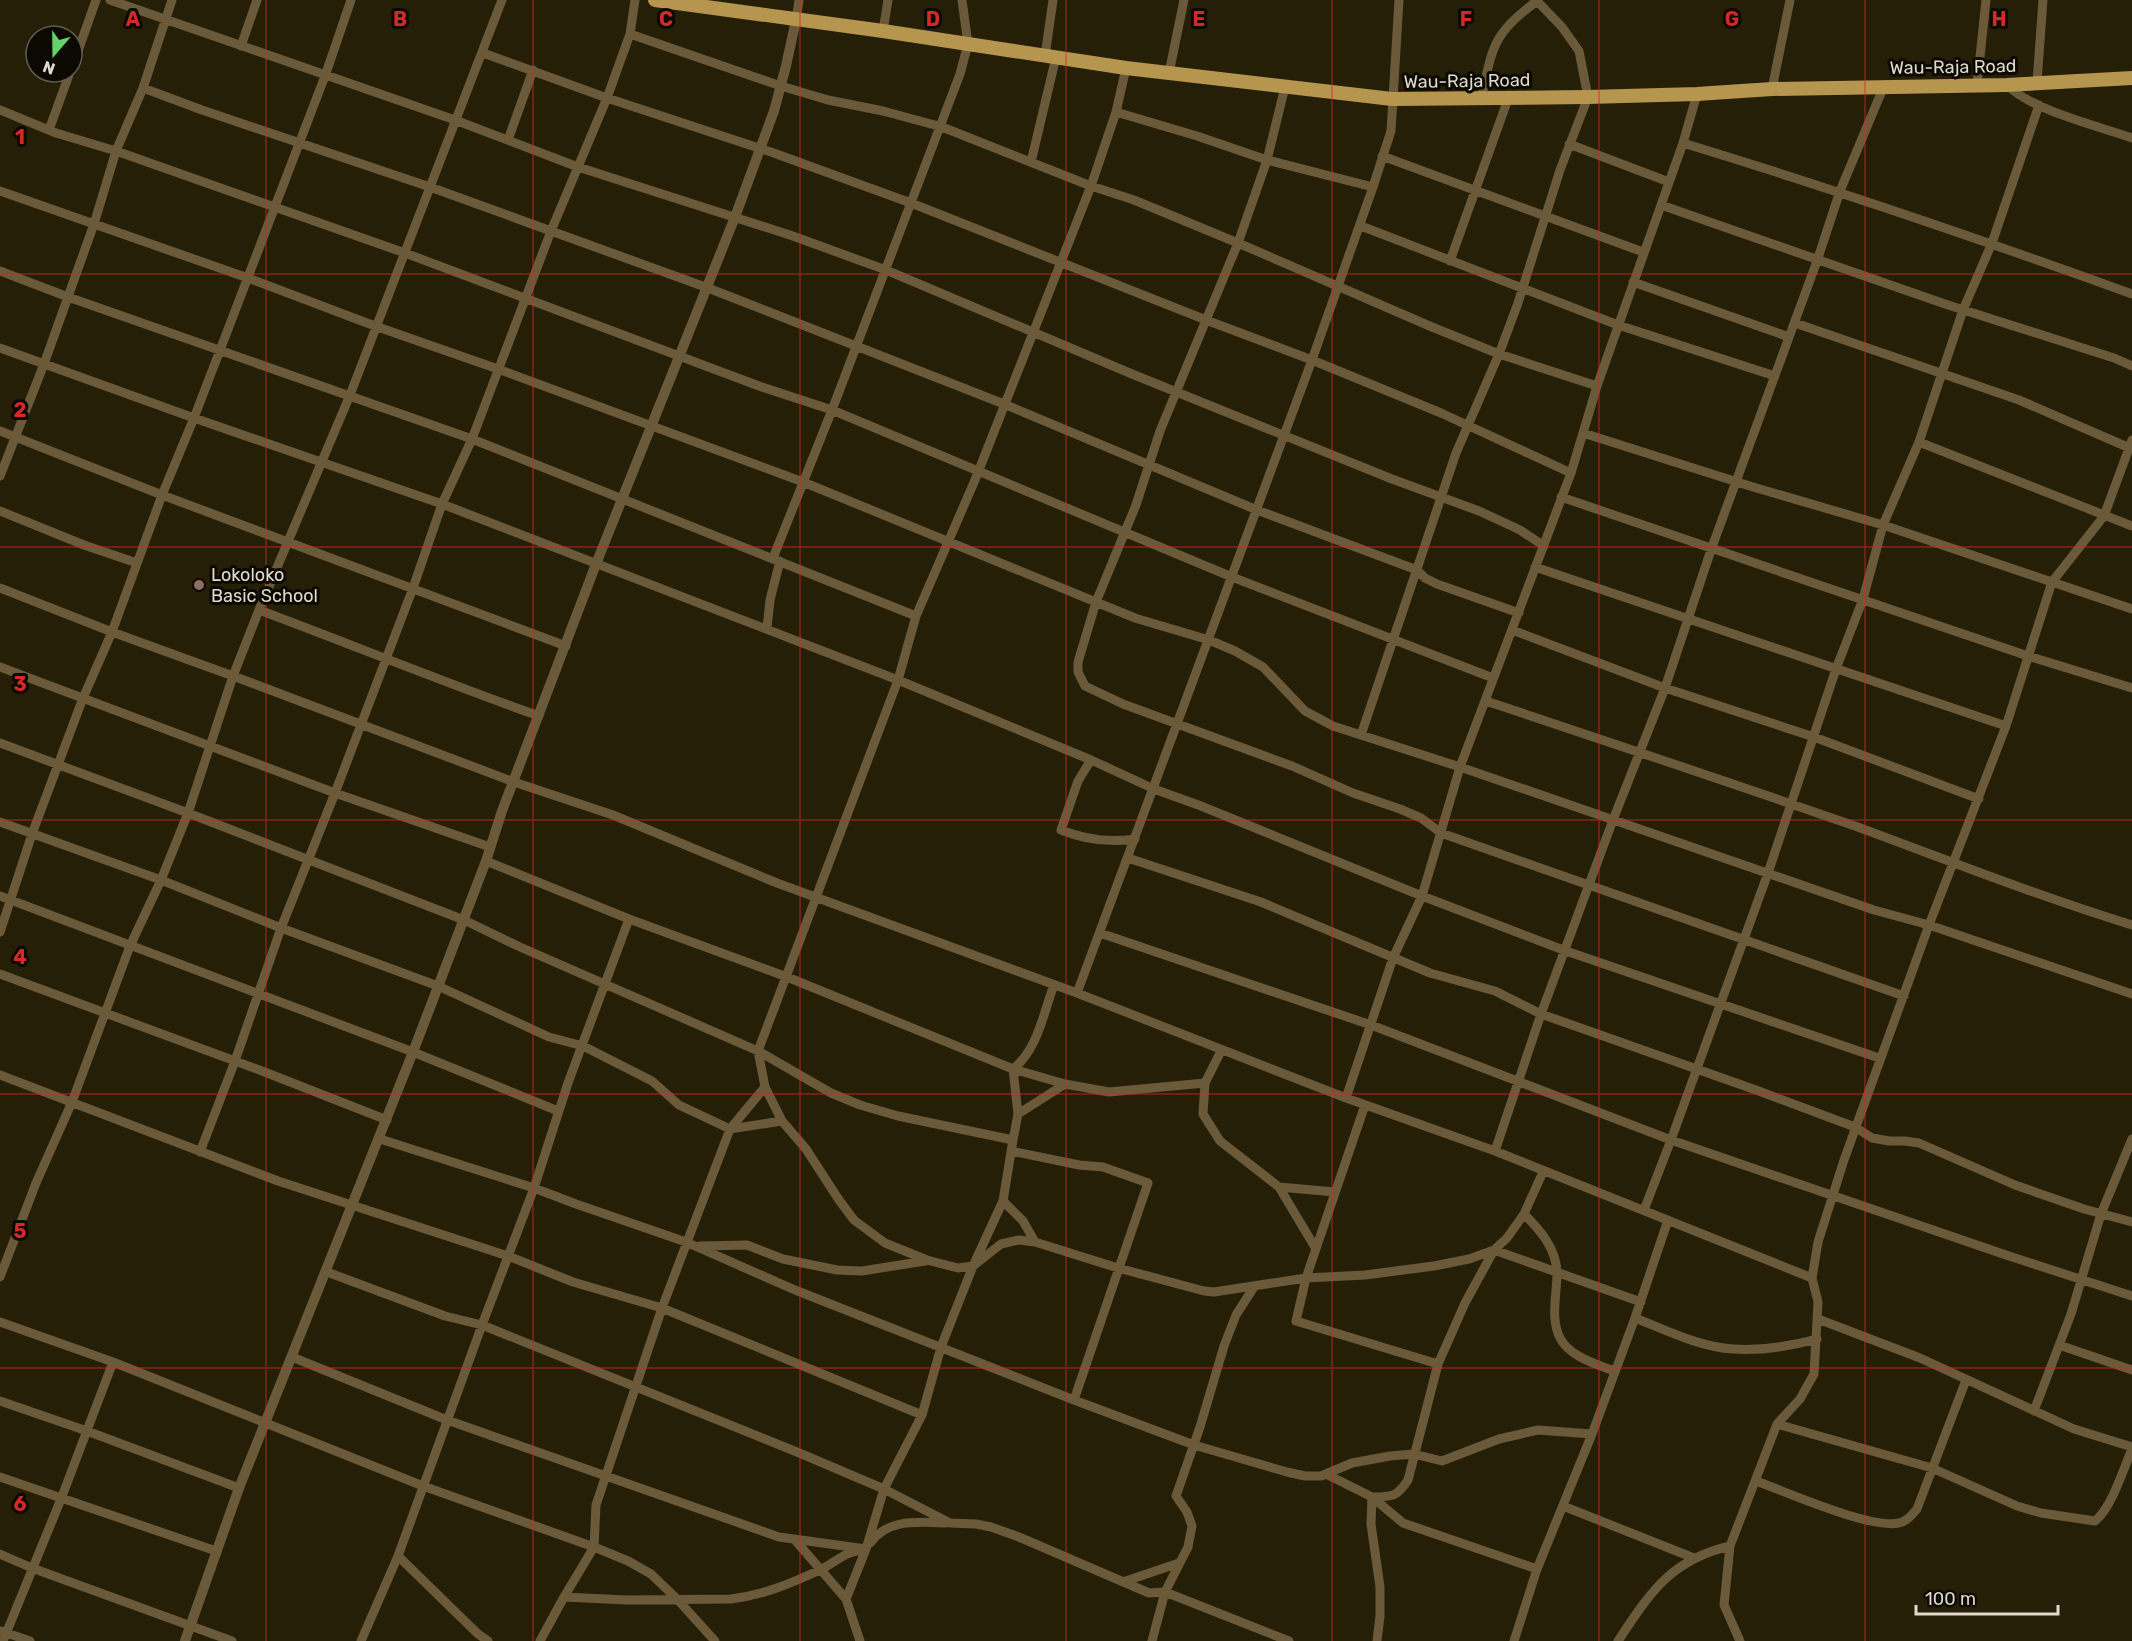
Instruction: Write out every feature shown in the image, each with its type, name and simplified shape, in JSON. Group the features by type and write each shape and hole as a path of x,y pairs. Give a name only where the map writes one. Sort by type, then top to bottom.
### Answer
{"main road":[{"name":"Wau-Raja Road","path":"655,0 1126,68 1392,99 1588,98 1772,89 2007,85 2132,78"}],"street":[{"path":"84,34 96,0"},
{"path":"110,0 455,120 578,167 735,217 886,270 1176,391 1510,524 1544,546"},
{"path":"0,476 44,364 94,224 116,151 143,88 172,0"},
{"path":"241,46 257,0"},
{"path":"0,932 32,834 83,698 112,632 162,495 248,278 325,76 351,0"},
{"path":"0,1277 36,1183 72,1102 130,946 161,880 188,813 233,675 350,395 502,0"},
{"path":"200,1152 235,1061 300,876 335,793 413,588 442,504 471,439 551,231 607,98 630,34 635,0"},
{"path":"184,1641 239,1488 380,1139 464,920 596,564 653,427 735,217 774,111 802,21 799,0"},
{"path":"883,32 888,0"},
{"path":"766,628 776,559 803,483 942,127 960,74 968,44 962,0"},
{"path":"1031,162 1051,57 1053,0"},
{"path":"1169,73 1184,0"},
{"path":"1077,993 1361,226 1391,131 1399,0"},
{"path":"1361,735 1418,570 1440,497 1456,453 1499,354 1569,144 1588,98 1579,51 1562,27 1537,0 1510,22 1499,36 1492,50 1481,99"},
{"path":"1772,89 1790,0"},
{"path":"1977,85 1986,0"},
{"path":"2037,82 2043,0"},
{"path":"630,34 781,86 828,100 883,111 942,127 1091,186 1134,200 1339,286 1399,314 1499,354 1597,386"},
{"path":"483,53 911,203 1312,360 1469,425 1571,473"},
{"path":"1126,68 1116,112 1091,186 949,543 916,616 898,680 758,1051 765,1087 782,1120 806,1149 854,1220 885,1243 927,1260 958,1268 973,1266 1001,1244 1019,1240 1035,1242 1118,1268 1214,1292 1306,1278 1365,1275 1434,1266 1494,1251 1641,1302"},
{"path":"508,140 532,70"},
{"path":"49,130 66,84"},
{"path":"2007,85 2039,105 2132,138"},
{"path":"1495,1151 1541,1014 1665,688 1712,547 1817,261 1839,191 1884,86"},
{"path":"1285,87 1267,160 1238,243 1176,391 1126,531 1096,602 1078,662 1078,672 1085,686 1123,704 1292,766 1353,794 1410,814 1431,824 1441,833 1904,996"},
{"path":"143,88 430,187 708,288 1004,404 1257,510 1418,570 1425,578 1437,584 1519,613"},
{"path":"1346,1098 1392,958 1422,896 1461,767 1571,473 1597,386 1683,143 1697,94"},
{"path":"1450,261 1508,99"},
{"path":"1644,1210 1768,873 1836,669 1863,599 1883,525 1919,442 1963,310 1992,243 2039,105"},
{"path":"0,110 49,130 116,151 405,253 759,386 832,410 1232,577 1493,678"},
{"path":"1116,112 1267,160 1373,187"},
{"path":"1683,143 1839,191 2132,294"},
{"path":"1569,144 1669,182"},
{"path":"1382,156 1643,252"},
{"path":"0,191 498,369 803,483 1136,618 1209,640 1263,667 1305,711 1333,726 1461,767 1874,910 1929,925 2132,994"},
{"path":"1661,205 1817,261 1963,310 2065,341 2132,366"},
{"path":"1361,226 1618,325 1775,376"},
{"path":"0,271 471,439 916,616"},
{"path":"1633,282 1790,337"},
{"path":"1740,1641 1724,1605 1730,1546 1777,1424 1800,1399 1814,1374 1818,1302 1812,1278 1818,1242 1855,1127 1929,925 2006,726 2052,582 2103,516 2131,445 2019,400 1795,322"},
{"path":"0,348 442,504 766,628 1091,760 1154,789 1566,951 1879,1058"},
{"path":"0,431 162,495 566,646"},
{"path":"1583,432 1736,482 1883,525 2132,609"},
{"path":"1919,442 2132,526"},
{"path":"1561,497 2028,656 2132,688"},
{"path":"0,511 84,545 137,563"},
{"path":"1535,567 2006,726"},
{"path":"0,588 514,782 613,815 816,898 1077,993 1346,1098 1495,1151 1812,1278"},
{"path":"259,610 539,716"},
{"path":"1512,630 1665,688 1814,737 1979,799"},
{"path":"0,667 335,793 490,847"},
{"path":"1486,701 1641,751 2132,925"},
{"path":"0,743 464,920 520,947 758,1051 831,1093 860,1105 898,1116 1013,1140"},
{"path":"1091,760 1078,782 1060,830 1098,841 1115,842 1135,839"},
{"path":"0,822 161,880 281,928 438,986 549,1037 583,1046 652,1081 679,1105 729,1129 782,1120"},
{"path":"1128,858 1261,902 1430,973 1496,991 1541,1014 1855,1127 1872,1138 1889,1142 1919,1143 2015,1185 2132,1222"},
{"path":"486,861 629,919 787,977 1013,1069 1065,1084 1108,1092 1205,1083"},
{"path":"0,896 413,1052 558,1111"},
{"path":"361,1641 398,1556 534,1188 558,1111 629,919"},
{"path":"1100,933 1371,1025 1671,1140 2132,1296"},
{"path":"0,974 387,1120"},
{"path":"1013,1069 1023,1061 1029,1051 1054,985"},
{"path":"1221,1051 1205,1083 1203,1114 1220,1141 1279,1187 1316,1249"},
{"path":"846,1599 866,1549 884,1489 922,1415 941,1347 973,1266 1003,1201 1018,1114 1013,1069"},
{"path":"0,1074 278,1181 508,1256 573,1282 662,1308 922,1415"},
{"path":"1018,1114 1065,1084"},
{"path":"540,1641 594,1547 596,1505 662,1308 729,1129 765,1087"},
{"path":"1365,1105 1306,1278 1296,1321 1438,1364"},
{"path":"380,1139 534,1188 687,1242 795,1290 1074,1400 1194,1445 1287,1472 1305,1476 1326,1474 1352,1463 1414,1454 1442,1461 1521,1433 1538,1430 1592,1434"},
{"path":"2034,1411 2070,1314 2102,1214 2132,1139"},
{"path":"1011,1151 1078,1165 1103,1167 1148,1183 1074,1400"},
{"path":"1372,1497 1391,1497 1403,1488 1408,1480 1438,1364 1465,1303 1494,1251 1507,1238 1524,1214 1544,1172"},
{"path":"1279,1187 1335,1192"},
{"path":"1003,1201 1023,1221 1035,1242"},
{"path":"1524,1214 1543,1233 1557,1272 1555,1303 1556,1325 1560,1338 1568,1348 1582,1358 1614,1371"},
{"path":"1514,1641 1537,1569 1592,1434 1641,1302 1668,1220"},
{"path":"696,1246 747,1245 783,1259 837,1270 862,1270 927,1260"},
{"path":"327,1272 445,1316 482,1325 636,1387 884,1489 950,1523"},
{"path":"1152,1641 1165,1592 1188,1547 1192,1526 1187,1512 1176,1496 1224,1346 1236,1315 1254,1287"},
{"path":"1635,1318 1706,1344 1735,1349 1783,1345 1817,1339"},
{"path":"1777,1424 1932,1468 2017,1506 2041,1513 2095,1521 2108,1504 2132,1448 2074,1430 1920,1358 1818,1319"},
{"path":"0,1322 112,1362 423,1486 594,1547 651,1574 715,1641"},
{"path":"2059,1345 2132,1370"},
{"path":"292,1357 447,1420 779,1537 866,1549"},
{"path":"30,1641 3,1635 61,1499 112,1362"},
{"path":"1756,1481 1864,1520 1887,1524 1901,1523 1909,1519 1917,1509 1966,1380"},
{"path":"0,1401 239,1488"},
{"path":"1326,1474 1372,1497 1387,1507 1403,1523 1537,1569"},
{"path":"0,1477 216,1551"},
{"path":"1372,1497 1371,1524 1380,1587 1377,1641"},
{"path":"1563,1506 1694,1558"},
{"path":"564,1597 626,1600 747,1597 776,1588 820,1569 844,1554 866,1549 876,1536 890,1527 918,1522 976,1524 1019,1537 1149,1593 1165,1592 1289,1641"},
{"path":"795,1540 846,1599 860,1641"},
{"path":"1618,1641 1648,1597 1669,1575 1694,1558 1709,1551 1730,1546"},
{"path":"0,1554 32,1568 232,1641"},
{"path":"398,1556 488,1641"},
{"path":"1123,1582 1179,1563"}],"place":[{"name":"Lokoloko Basic School","path":"199,585"}]}
